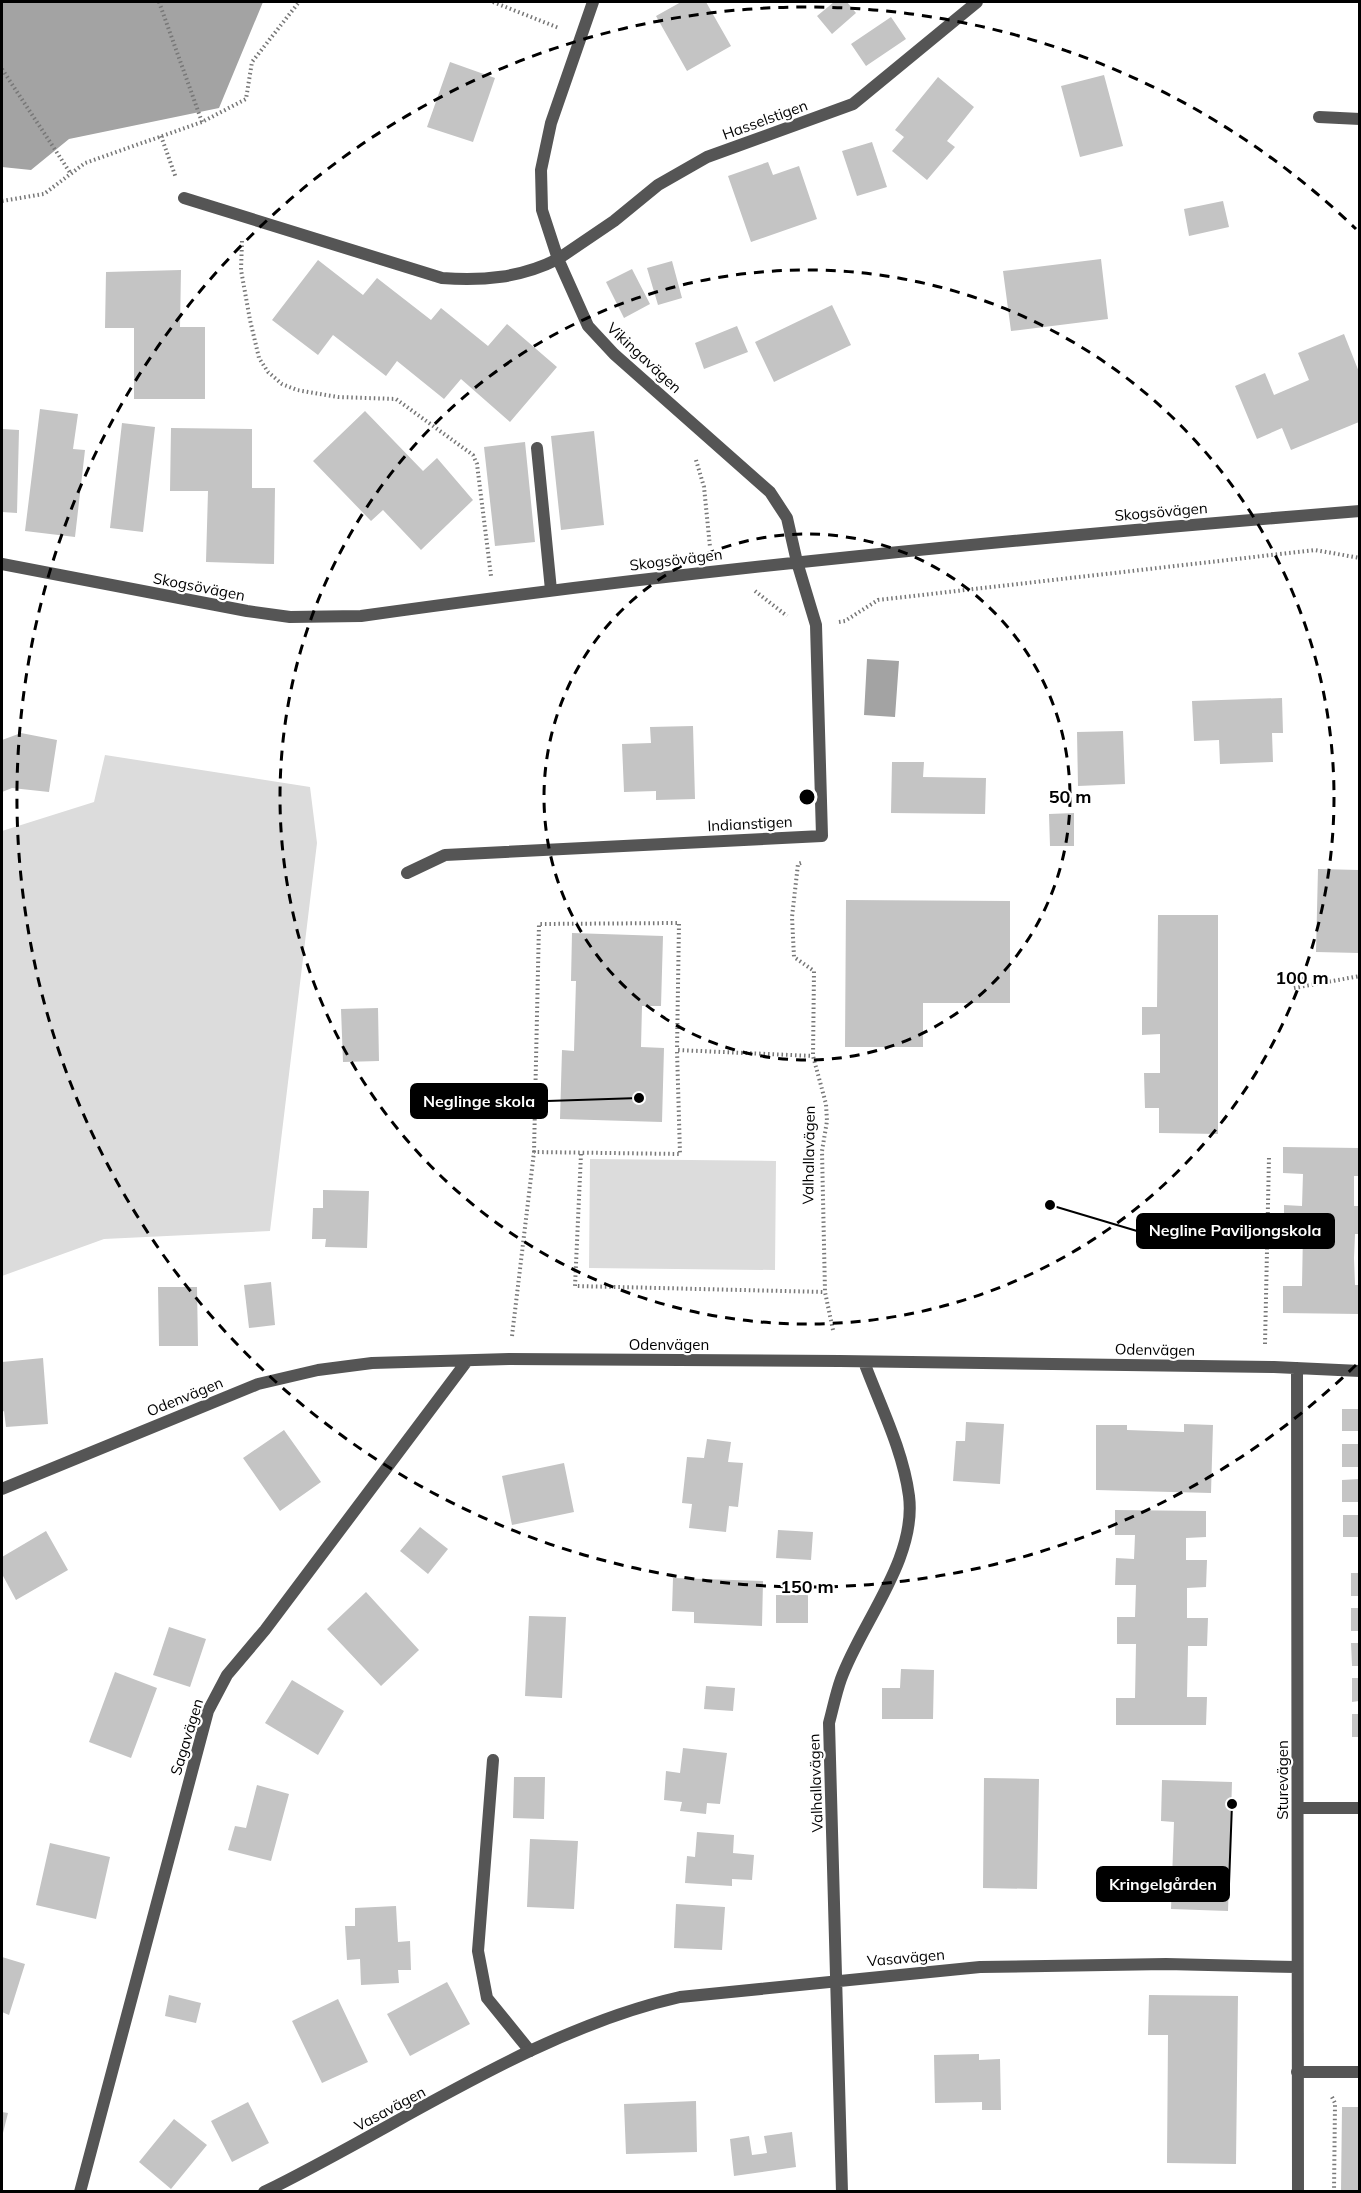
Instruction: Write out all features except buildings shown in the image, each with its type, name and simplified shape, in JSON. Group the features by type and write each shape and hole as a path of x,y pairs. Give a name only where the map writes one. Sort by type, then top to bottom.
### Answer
{"street":[{"name":"Vikingavägen","path":"593,2 551,123 541,170 542,210 558,259 588,326 614,354 770,492 787,518 797,562"},
{"name":"Hasselstigen","path":"184,198 442,278 478,281 536,270 558,259 614,221 658,184 707,157 853,104 977,2"},
{"path":"1319,117 1359,119"},
{"path":"537,448 551,590"},
{"name":"Skogsövägen","path":"2,564 60,573 185,600 290,617 361,616 551,590 797,562 1058,535 1359,511"},
{"name":"Indianstigen","path":"407,873 445,855 822,836 816,625 797,562"},
{"name":"Odenvägen","path":"2,1489 258,1384 318,1370 372,1362 509,1359 864,1362 1297,1368 1359,1371"},
{"name":"Sagavägen","path":"80,2192 208,1711 227,1675 265,1630 467,1361"},
{"name":"Valhallavägen","path":"842,2192 838,1980 829,1723 841,1678 889,1580 907,1533 909,1498 902,1463 864,1362"},
{"name":"Sturevägen","path":"1297,1368 1298,2192"},
{"path":"493,1760 478,1951 487,1998 530,2051"},
{"path":"1298,1808 1359,1808"},
{"name":"Vasavägen","path":"264,2192 530,2051 589,2023 637,2007 680,1997 980,1967 1166,1964 1296,1967"},
{"path":"1297,2072 1359,2072"}],"path":[{"path":"159,2 202,122"},
{"path":"2,201 44,194 85,163 202,122 246,99 252,62 299,2"},
{"path":"493,2 567,32"},
{"path":"2,69 71,174"},
{"path":"161,136 184,198"},
{"path":"248,218 242,241 241,270 259,358 268,372 282,384 297,390 338,398 396,399 473,455 477,464 491,576"},
{"path":"744,591 754,590 800,625 816,625 845,621 878,600 1315,550 1359,558"},
{"name":"Valhallavägen","path":"807,861 798,864 792,917 794,957 814,971 813,1056 826,1104 827,1121 822,1151 825,1292 833,1330"},
{"path":"509,1359 534,1152 539,924 680,923 678,1050 680,1154 534,1152"},
{"path":"1294,988 1359,976"},
{"path":"678,1050 813,1056"},
{"path":"581,1154 575,1286 825,1292"},
{"path":"1264,1344 1269,1156"}],"shaded area":[{"path":"2,2 263,2 219,108 69,139 31,170 2,167"},
{"path":"867,659 899,661 895,717 864,715"},
{"path":"105,755 310,787 317,843 270,1231 104,1239 2,1276 2,831 94,802"},
{"path":"590,1159 776,1161 775,1270 589,1268"}],"place":[{"name":"Neglinge skola","path":"639,1098"},
{"name":"Negline Paviljongskola","path":"1050,1205"},
{"name":"Kringelgården","path":"1232,1804"}]}
